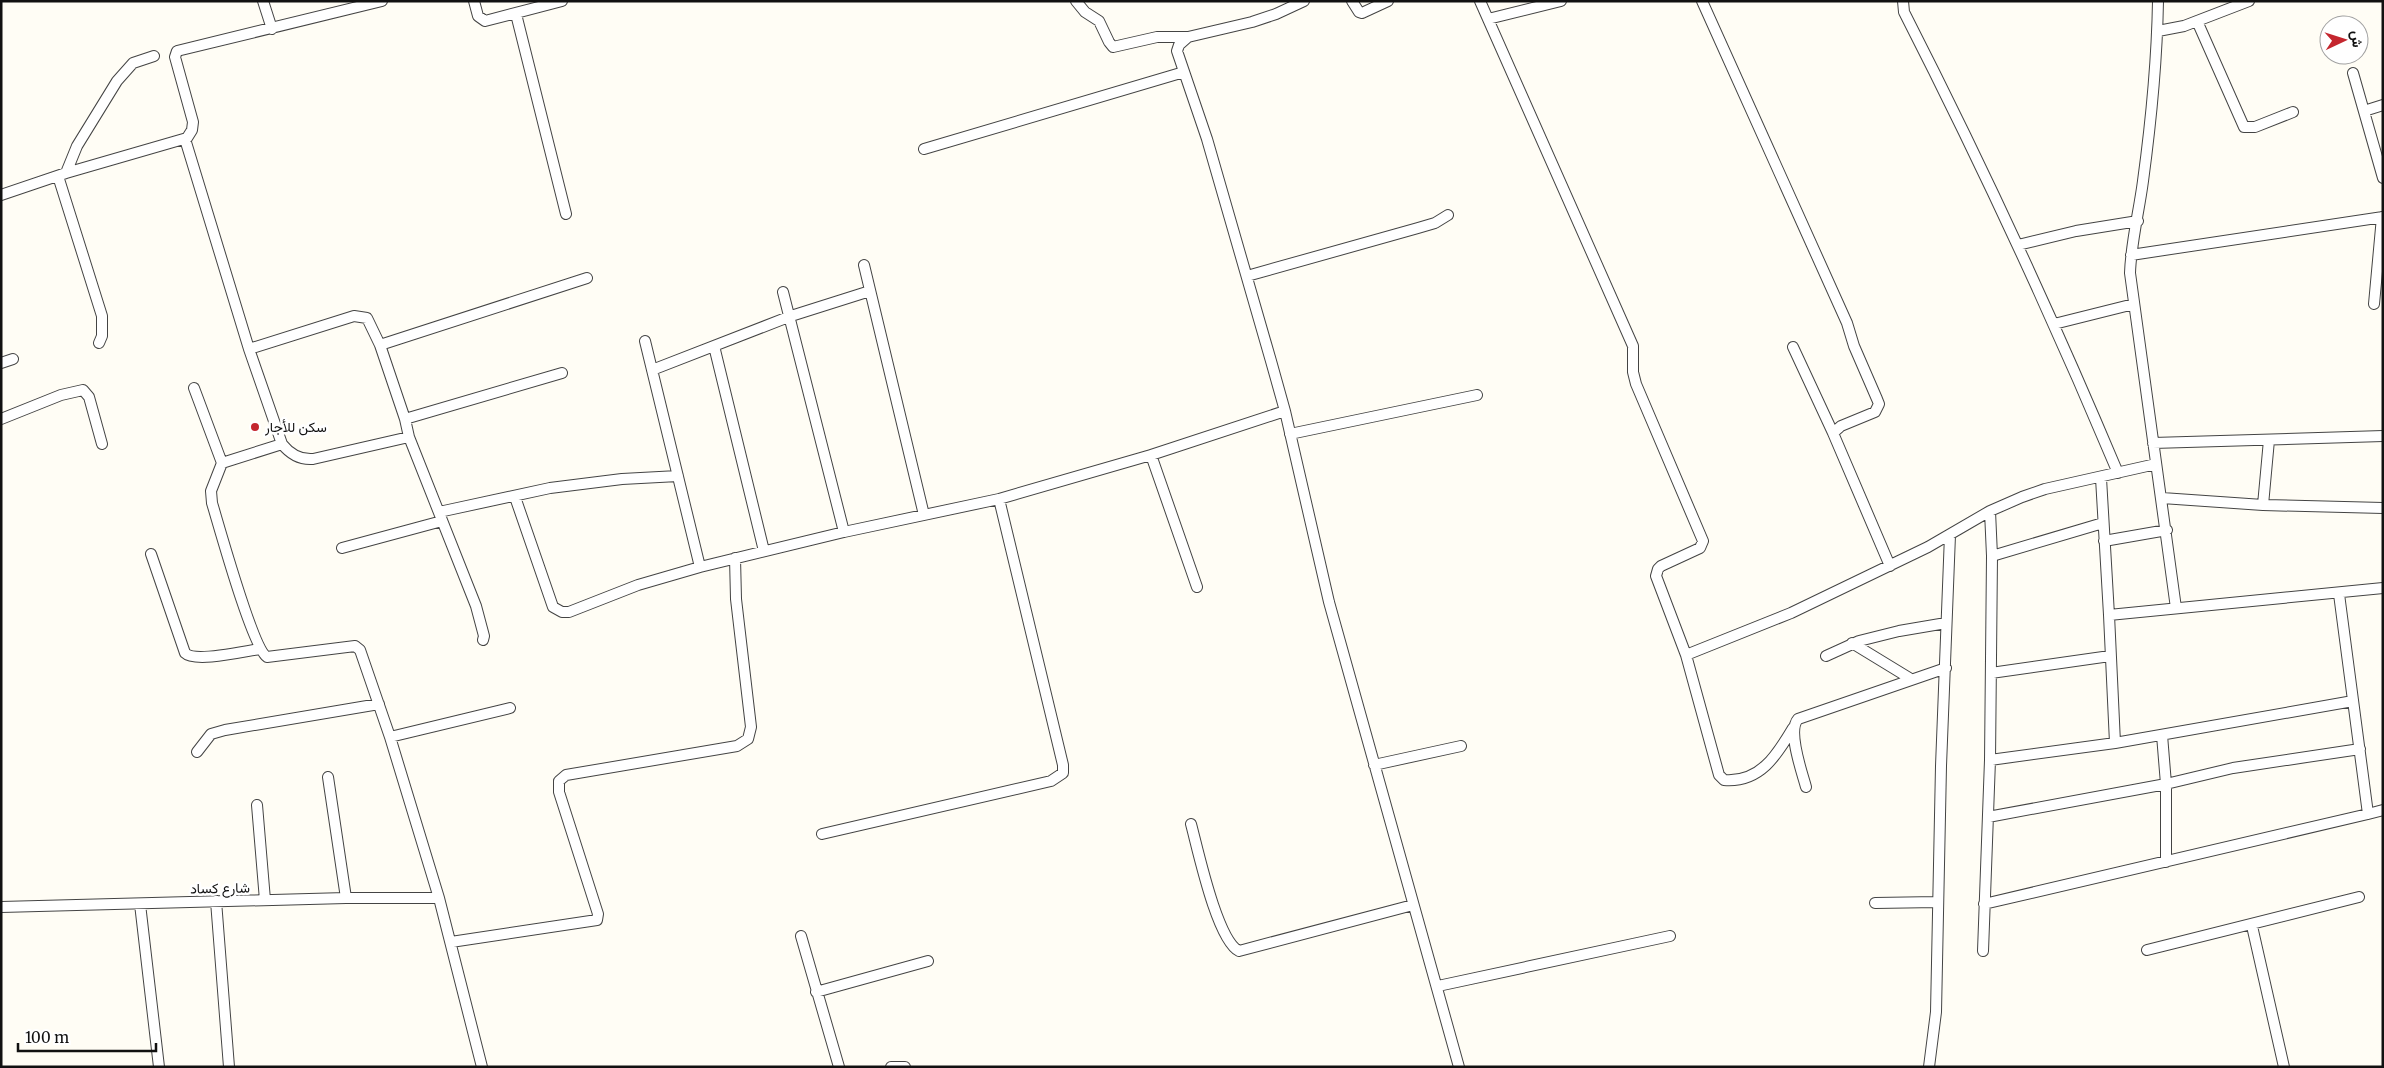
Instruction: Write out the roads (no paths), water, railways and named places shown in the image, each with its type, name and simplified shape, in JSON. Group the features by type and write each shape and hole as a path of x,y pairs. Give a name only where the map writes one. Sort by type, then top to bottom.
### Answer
{"street":[{"path":"263,1 272,29"},
{"path":"1,195 62,174 185,139 192,130 193,122 175,52 272,29 346,6 382,1"},
{"path":"474,1 478,16 485,21 562,1"},
{"path":"1076,1 1085,12 1099,20 1113,47 1157,36 1188,37 1252,22 1276,14 1304,1"},
{"path":"1352,1 1359,12 1362,13 1388,1"},
{"path":"1480,1 1633,346 1633,372 1636,384 1703,541 1700,548 1665,563 1656,572 1659,585 1686,655 1719,775 1724,780 1742,779 1763,770 1774,757 1796,721 1804,716 1946,668"},
{"path":"1488,19 1561,1"},
{"path":"1702,1 1847,322 1854,346 1879,404 1875,412 1841,426 1833,433"},
{"path":"1903,1 1904,12 2018,245 2118,473"},
{"path":"2158,1 2158,31 2138,221 2131,255 2130,273 2167,530 2176,608"},
{"path":"2158,31 2197,21 2249,1"},
{"path":"516,14 566,214"},
{"path":"2197,21 2244,127 2254,127 2293,112"},
{"path":"1188,37 1179,45 1178,51 1207,139 1285,411 1329,602 1438,986 1459,1067"},
{"path":"98,343 102,336 102,316 62,174 77,146 121,76 133,63 154,56"},
{"path":"924,149 1184,72"},
{"path":"2353,73 2364,111 2379,150 2383,178"},
{"path":"2364,111 2383,106"},
{"path":"185,139 249,349 282,444 291,453 303,460 354,451 409,437"},
{"path":"1247,276 1435,223 1448,214"},
{"path":"2131,255 2383,217 2374,304"},
{"path":"2018,245 2076,231 2138,221"},
{"path":"864,265 924,515"},
{"path":"380,345 587,278"},
{"path":"652,370 791,316 870,291"},
{"path":"783,292 791,316 844,532"},
{"path":"2054,324 2134,304"},
{"path":"249,349 354,316 367,318 380,345 405,419 409,437 478,612 483,640"},
{"path":"645,341 700,567"},
{"path":"714,346 764,551"},
{"path":"1793,347 1833,433 1890,566"},
{"path":"1,363 13,359"},
{"path":"405,419 562,373"},
{"path":"194,388 222,463"},
{"path":"1,418 61,395 83,390 89,396 102,444"},
{"path":"1290,434 1477,395"},
{"path":"515,497 552,607 569,612 638,586 700,567 844,532 1000,499 1151,455 1285,411"},
{"path":"2153,443 2383,436"},
{"path":"2264,505 2269,440"},
{"path":"282,444 222,463 211,491 212,504 260,649 267,657 357,647 365,660 439,898 482,1067"},
{"path":"1151,455 1197,587"},
{"path":"1686,655 1791,613 1890,566 1950,535 1990,511 2045,489 2101,478 2156,464"},
{"path":"342,548 440,516 550,488 608,480 678,476"},
{"path":"2101,478 2115,743"},
{"path":"2162,498 2264,505 2383,508"},
{"path":"822,834 1051,782 1063,773 1064,765 1000,499"},
{"path":"1983,951 1990,760 1992,556 1990,511"},
{"path":"1992,556 2103,523"},
{"path":"2104,541 2167,530"},
{"path":"1929,1067 1936,1012 1941,766 1950,535"},
{"path":"151,554 188,656 199,658 260,649"},
{"path":"451,942 597,920 598,914 559,792 559,781 566,775 737,746 748,739 751,727 736,599 735,558"},
{"path":"2109,615 2339,594 2383,588"},
{"path":"2339,594 2368,814"},
{"path":"1826,656 1852,644 1899,631 1946,623"},
{"path":"1852,644 1911,679"},
{"path":"1990,673 2110,656"},
{"path":"1990,760 2115,743 2353,701"},
{"path":"197,752 211,734 225,730 379,704"},
{"path":"390,737 510,708"},
{"path":"1793,728 1806,787"},
{"path":"2162,734 2166,784 2166,862"},
{"path":"1374,765 1461,746"},
{"path":"1988,817 2166,784 2233,768 2360,749"},
{"path":"328,777 346,898"},
{"path":"257,805 265,900"},
{"path":"1984,904 2383,810"},
{"path":"1191,824 1217,916 1229,943 1239,951 1414,905"},
{"path":"2147,950 2252,926 2359,897"},
{"name":"شارع كساد","path":"1,907 346,898 439,898"},
{"path":"216,901 229,1067"},
{"path":"1875,903 1938,902"},
{"path":"140,904 159,1067"},
{"path":"2252,926 2284,1067"},
{"path":"801,936 839,1067"},
{"path":"1438,986 1670,936"},
{"path":"816,992 928,961"},
{"path":"891,1067 905,1067"}],"place":[{"name":"سكن للأجار","path":"255,427"}]}
